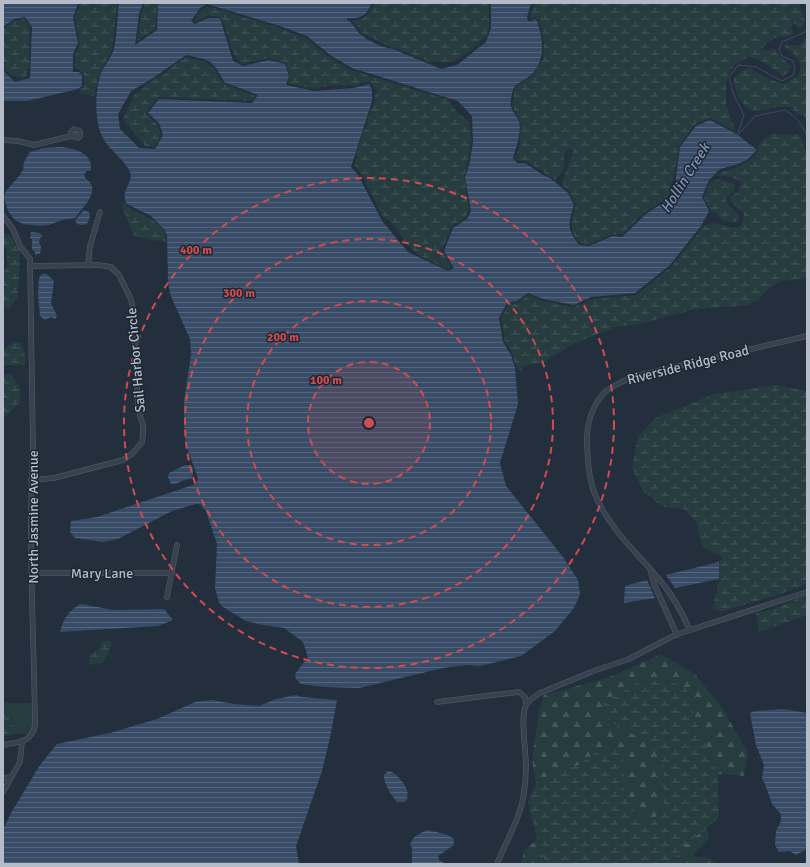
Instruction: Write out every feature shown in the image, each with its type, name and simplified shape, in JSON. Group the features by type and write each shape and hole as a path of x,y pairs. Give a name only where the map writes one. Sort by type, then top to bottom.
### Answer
{"street":[{"path":"3,140 18,140 34,145 71,136"},
{"path":"88,266 90,246 100,212"},
{"path":"3,216 12,228 20,246 29,256 30,266"},
{"name":"Sail Harbor Circle","path":"30,266 99,266 111,268 118,275 131,299 135,321 138,408 143,425 142,442 133,453 123,460 54,478 31,480"},
{"name":"North Jasmine Avenue","path":"22,742 29,739 34,732 36,725 32,573 31,480 33,418 30,266"},
{"name":"Riverside Ridge Road","path":"690,630 677,604 666,587 624,540 609,520 597,498 589,473 587,429 593,409 603,394 615,385 632,377 807,336"},
{"path":"167,597 177,545"},
{"name":"Riverside Ridge Road","path":"651,570 654,584 676,635"},
{"name":"Mary Lane","path":"32,573 172,573"},
{"path":"526,705 540,693 591,672 629,659 676,635 807,592"},
{"path":"437,702 519,692 525,697 526,705 524,722 526,764 523,800 497,864"},
{"path":"3,745 22,742 20,762 3,792"},
{"path":"3,778 11,777"}],"green space":[{"path":"80,3 117,3 112,50 100,72 94,96 80,94 80,90 84,86 84,75 75,66 75,55 79,42 75,18"},
{"path":"145,3 157,4 155,29 137,41 141,14"},
{"path":"373,3 487,3 489,6 489,27 487,35 470,51 453,62 430,62 388,46 362,33 355,23 351,21 359,20 366,16"},
{"path":"533,3 799,3 805,22 803,26 799,28 796,24 793,24 791,27 794,34 774,38 763,47 764,51 769,51 773,48 787,62 791,67 788,73 783,76 763,62 749,57 735,64 729,73 726,83 726,105 736,132 711,118 695,124 679,146 674,175 668,197 644,213 622,234 612,235 589,244 580,243 572,233 572,218 576,205 570,192 562,185 573,151 569,149 564,153 564,170 555,180 526,161 518,161 515,157 519,148 521,123 512,105 515,89 518,85 534,74 543,59 544,42 539,20 535,17 530,20"},
{"path":"207,6 280,28 306,38 329,57 351,70 449,100 456,111 470,123 471,142 464,178 469,210 465,218 452,226 442,250 451,267 448,269 429,260 408,245 396,227 383,217 363,177 355,166 358,147 367,126 368,118 378,90 375,90 370,82 360,83 359,85 353,86 333,85 314,89 288,83 290,76 286,63 269,58 243,64 238,60 232,49 221,17 208,15 195,22 194,21 199,13"},
{"path":"24,19 30,27 29,68 26,77 16,77 3,68 3,29 14,21"},
{"path":"807,37 807,118 803,115 797,115 791,107 784,106 757,111 745,106 736,91 734,78 740,72 749,68 771,80 784,84 799,75 800,70 798,58 785,47 785,45 799,45"},
{"path":"186,57 200,60 209,64 223,83 255,96 251,101 158,97 146,113 157,124 161,135 154,147 145,146 123,119 134,95"},
{"path":"773,134 799,134 807,152 807,279 782,281 769,288 758,300 748,305 696,309 635,325 615,327 573,344 543,363 522,366 522,372 517,368 512,353 505,341 501,318 508,305 518,303 528,295 543,301 574,307 592,299 636,295 671,267 704,226 714,223 729,227 737,227 742,225 744,214 732,202 730,197 738,191 741,181 726,176 716,176 749,160 759,151 757,147 763,139"},
{"path":"720,179 735,184 734,191 726,197 726,200 728,205 739,215 737,222 724,221 715,212 711,212 704,197 710,182"},
{"path":"124,202 128,207 161,227 165,234 166,242 150,240 133,235 122,206"},
{"path":"3,233 11,236 20,251 18,298 8,309 3,304 3,275 7,265 7,256 6,249 3,244"},
{"path":"18,342 22,344 25,365 3,365 3,350 13,343"},
{"path":"3,375 11,375 20,387 20,402 3,419"},
{"path":"775,385 807,391 807,584 780,594 720,612 713,608 719,579 719,562 723,558 702,546 697,523 684,509 663,507 643,491 632,468 638,437 655,418 715,394"},
{"path":"807,595 807,615 759,632 756,613 773,609"},
{"path":"105,640 112,643 107,656 102,663 89,665 90,654 98,650 102,642"},
{"path":"661,654 695,674 723,709 748,753 744,776 718,774 691,708 687,689 669,681 640,681 604,703 608,720 647,742 660,756 664,769 663,804 654,821 639,817 624,796 624,765 600,749 577,766 562,768 536,783 532,760 539,710 544,695 607,678"},
{"path":"640,681 670,681 687,689 691,708 718,774 719,818 680,849 674,864 546,864 537,839 528,802 536,783 562,768 577,766 600,749 611,747 621,751 624,765 624,796 639,817 655,820 663,804 664,769 660,756 647,742 608,720 604,709 604,703"},
{"path":"3,703 33,703 33,726 30,734 16,734 9,711 3,712"},
{"path":"9,711 16,734 3,736 3,712"},
{"path":"706,827 709,839 693,855 694,857 709,858 716,862 715,864 674,864 680,849"},
{"path":"537,839 546,864 521,864 524,851"}],"water":[{"path":"3,3 78,3 73,18 78,43 73,54 73,72 79,72 82,75 82,86 78,89 27,101 3,101 3,71 15,82 30,78 32,27 25,17 14,19 3,27"},
{"path":"119,3 143,3 139,14 135,45 157,30 158,3 371,3 368,11 362,16 347,18 347,20 360,34 376,44 393,49 441,69 457,65 486,42 491,28 491,5 489,3 531,3 527,17 528,21 530,22 535,19 537,21 541,36 542,52 538,66 533,73 514,87 512,94 511,106 520,125 513,158 517,163 525,163 550,178 568,193 574,205 570,226 572,235 579,245 589,246 613,236 622,237 646,214 670,198 675,185 680,147 696,126 710,120 738,135 757,150 747,160 720,169 709,180 702,197 709,211 701,226 670,265 635,293 591,297 574,305 543,299 528,293 517,301 507,303 499,318 503,342 511,355 515,368 518,404 500,463 506,486 563,557 578,580 580,594 574,608 555,631 521,656 480,666 466,665 443,668 359,688 324,687 301,684 296,679 295,674 308,657 303,642 284,628 246,621 223,607 219,602 215,588 217,544 206,511 200,504 172,511 118,539 103,542 75,538 70,532 71,521 97,517 196,484 198,478 186,445 184,425 184,400 191,355 190,339 170,294 168,280 167,235 164,229 151,216 127,204 125,199 125,191 130,180 130,172 124,162 108,146 99,129 96,105 99,80 114,48","holes":["207,4 280,26 307,36 330,55 352,68 458,101 472,116 473,142 465,178 471,211 467,219 453,228 444,251 454,268 448,271 408,252 382,221 358,175 351,167 372,101 372,90 369,84 354,88 314,91 286,85 289,76 285,64 269,60 243,66 233,61 220,18 208,18 195,24 191,21 200,8","186,55 210,62 224,82 258,95 252,103 159,99 148,113 159,123 163,135 155,149 139,148 120,129 118,114 131,91"]},
{"path":"62,147 78,151 89,160 91,171 87,171 84,174 85,178 90,182 92,187 90,198 75,218 40,226 23,224 15,220 8,211 4,198 6,191 23,170 24,162 30,152 44,148"},
{"path":"84,210 89,212 90,217 87,224 77,224 75,220"},
{"path":"31,232 39,233 43,236 40,238 39,242 41,247 40,254 35,255 35,252 32,249 32,239 30,238"},
{"path":"42,274 47,274 54,281 51,303 57,316 55,319 51,317 45,320 40,316 38,294 39,278"},
{"path":"185,465 189,465 193,468 193,475 191,479 176,484 171,484 168,477 169,473"},
{"path":"719,562 719,579 675,588 666,575"},
{"path":"647,580 655,598 624,603 625,586"},
{"path":"81,604 113,610 164,609 173,620 158,626 60,632 67,615"},
{"path":"296,695 302,697 337,700 322,771 296,846 299,864 3,864 3,830 11,813 40,765 57,744 110,733 157,719 195,702 212,700 259,706 276,699"},
{"path":"783,709 807,713 807,849 796,855 790,851 779,852 775,845 776,831 781,821 781,814 772,804 762,779 764,765 756,745 750,713 755,711"},
{"path":"388,771 397,776 406,787 407,800 404,802 397,802 388,789 384,775"},
{"path":"428,830 445,834 454,839 454,845 438,856 439,860 446,864 412,864 412,848 410,844 417,835"}],"waterway":[{"path":"804,3 807,7"},
{"path":"738,133 744,115 733,93 729,77 738,65 756,67 782,81 793,75 795,67 793,61 782,56 779,49 782,42 807,31"},
{"name":"Hollin Creek","path":"737,136 755,116 785,110 799,121 807,137"}]}
